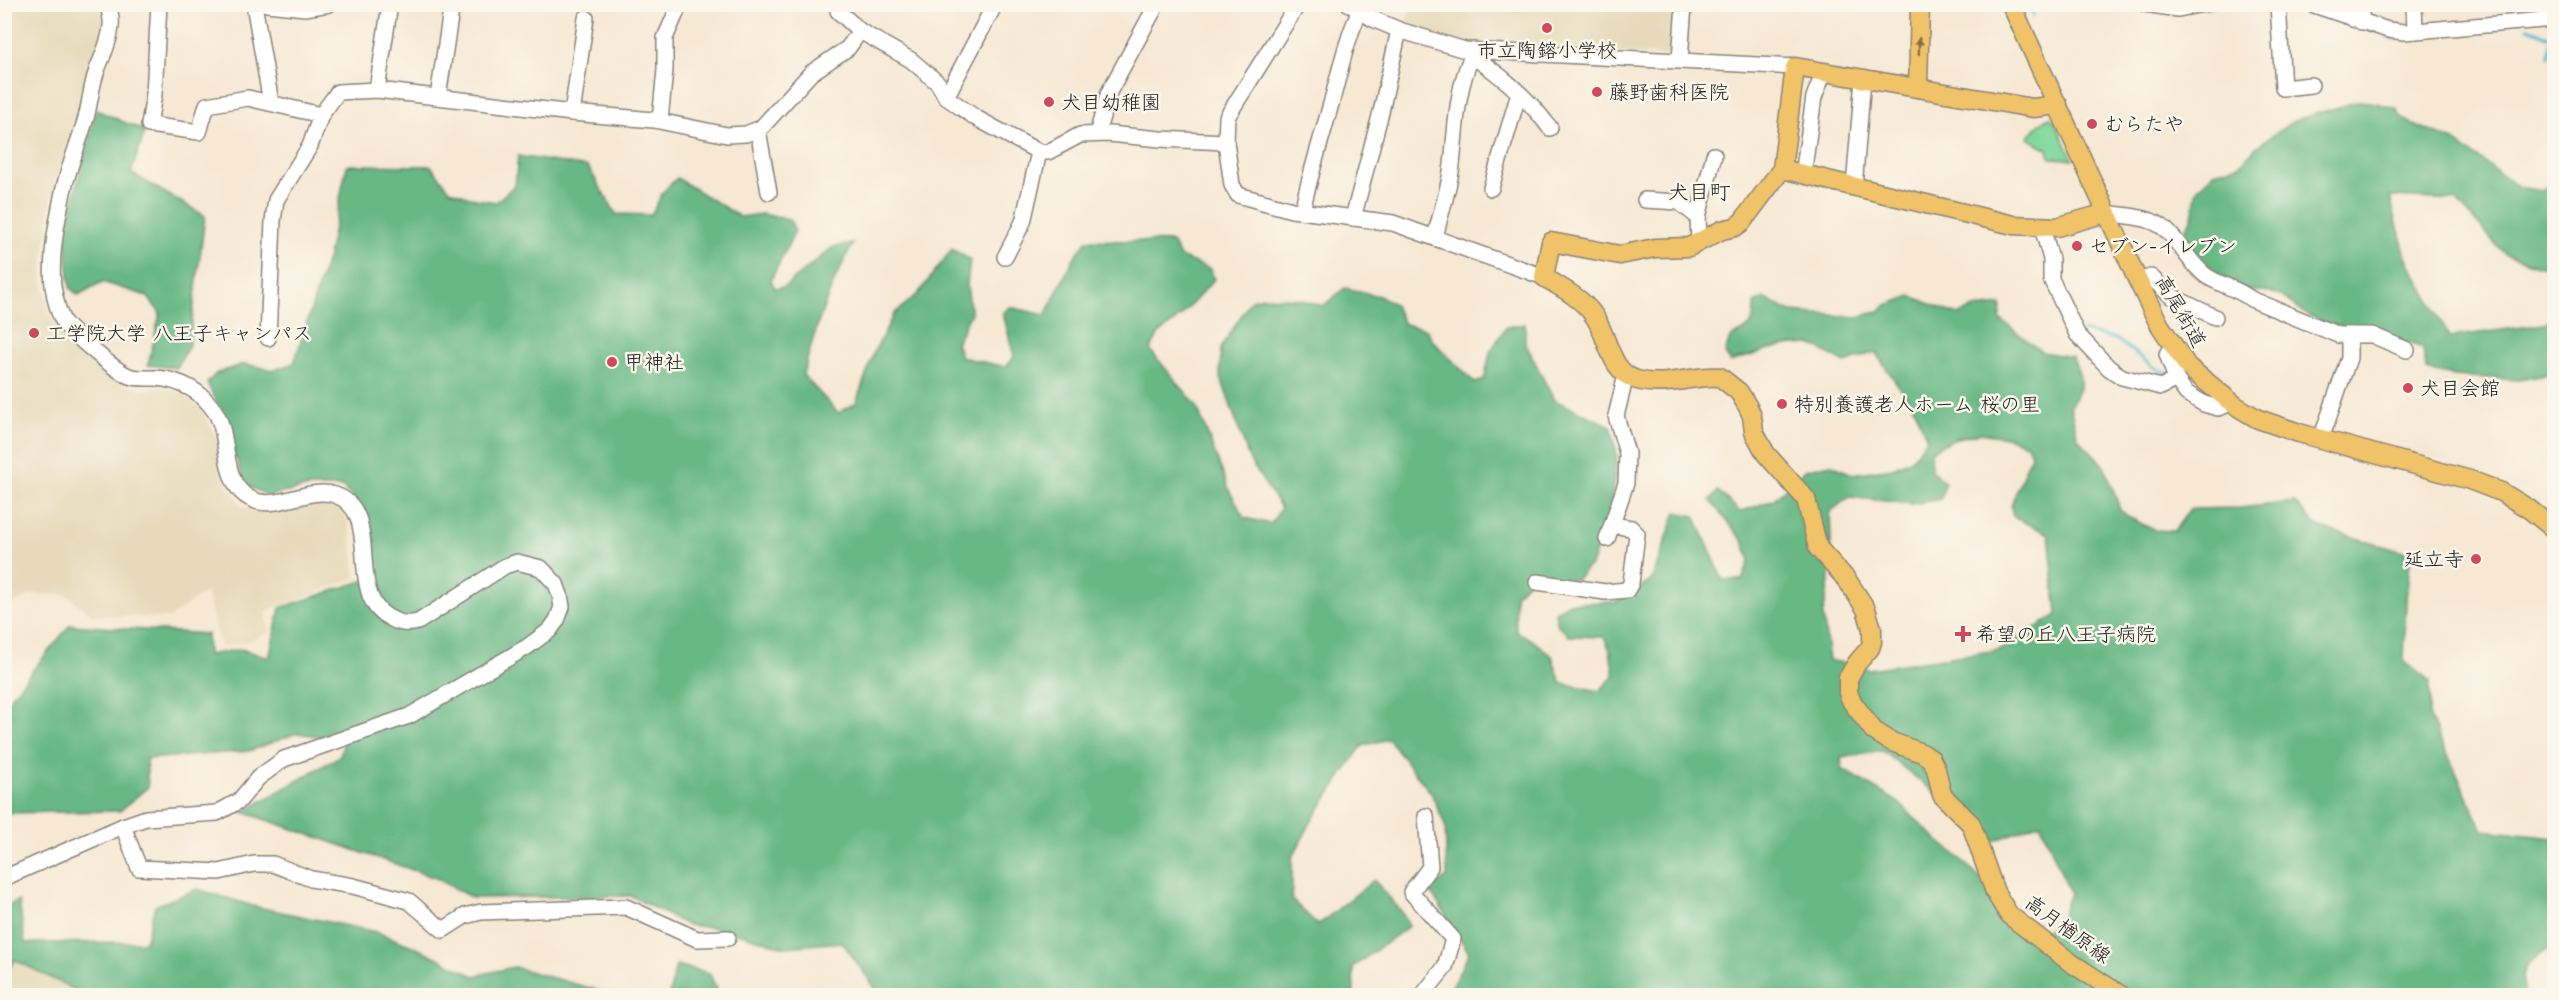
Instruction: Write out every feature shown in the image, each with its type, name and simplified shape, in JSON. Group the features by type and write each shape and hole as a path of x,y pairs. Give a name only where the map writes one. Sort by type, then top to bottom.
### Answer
{"main road":[{"path":"1918,88 1920,4"},
{"name":"高尾街道","path":"2011,4 2138,281 2172,346 2188,367 2232,404 2258,419 2470,480 2501,492 2529,509 2554,529"},
{"path":"1626,375 1617,365 1598,321 1590,310 1544,277 1551,242 1620,255 1655,248 1682,248 1722,230 1735,227 1742,222 1782,169 1795,67 2033,108 2058,105"},
{"path":"1782,169 2013,225 2042,227 2074,224 2106,213"},
{"name":"高月楢原線","path":"1626,375 1659,384 1720,377 1738,392 1752,416 1754,432 1766,454 1806,499 1818,548 1847,580 1866,609 1872,629 1872,642 1870,648 1851,671 1847,686 1852,702 1874,731 1930,759 1936,769 1942,795 1971,824 1995,892 2009,915 2070,962 2122,996"}],"street":[{"path":"159,4 154,94 149,125 199,132 207,105 248,98 321,115"},
{"path":"254,4 271,103"},
{"path":"267,4 296,6 305,9 329,4"},
{"path":"377,90 390,4"},
{"path":"438,97 452,4"},
{"path":"660,120 665,70 665,38 680,4"},
{"path":"838,4 838,11 842,17 860,31 911,60 938,83 946,97 985,124 1039,152 1048,152 1080,135 1097,134 1226,142"},
{"path":"946,97 995,4"},
{"path":"1097,134 1109,93 1157,4"},
{"path":"1204,141 1220,130 1298,4"},
{"path":"1680,60 1684,4"},
{"path":"2145,4 2178,9 2203,4"},
{"path":"2278,4 2283,88 2311,85"},
{"path":"2312,4 2388,30 2415,31 2554,19"},
{"path":"2361,4 2361,22"},
{"path":"2414,4 2415,31"},
{"path":"4,878 123,826 162,816 217,813 231,807 258,778 284,759 409,716 527,647 550,630 562,607 556,584 549,575 530,564 517,562 505,566 418,622 398,623 385,616 375,607 370,596 361,529 352,508 344,500 336,495 325,493 262,502 246,496 238,489 233,478 220,421 206,400 184,384 127,376 64,323 53,285 56,233 64,190 86,118 95,76 109,41 111,14 107,5"},
{"path":"1302,212 1311,167 1330,105 1354,8 1399,30 1473,53 1680,60 1795,67"},
{"path":"572,113 585,18"},
{"path":"1353,218 1381,112 1399,30"},
{"path":"268,338 276,200 310,146 321,115 338,92 377,90 572,113 660,120 727,135 746,134 758,130 811,72 848,48 860,31"},
{"path":"1473,53 1533,105 1550,128"},
{"path":"1435,238 1451,168 1456,116 1473,53"},
{"path":"1803,175 1814,97 1824,72"},
{"path":"1854,187 1863,79"},
{"path":"1496,183 1519,93"},
{"path":"1227,117 1226,142 1232,185 1238,195 1302,212 1393,223 1544,277"},
{"path":"758,130 769,192"},
{"path":"1005,257 1023,222 1039,152"},
{"path":"1699,241 1698,217 1714,155"},
{"path":"1645,200 1679,202 1698,217"},
{"path":"2106,213 2142,219 2163,227 2196,268 2213,280 2240,291 2251,299 2338,334 2372,335 2407,351"},
{"path":"2042,227 2051,259 2051,279 2078,334 2109,368 2122,376 2161,387 2176,379"},
{"path":"2138,281 2151,277 2171,296 2215,317"},
{"path":"2321,439 2349,358 2349,335"},
{"path":"2172,346 2167,354 2176,379 2186,393 2204,404 2218,408 2232,404"},
{"path":"1537,582 1605,592 1627,590 1631,583 1637,534 1631,528 1609,532 1626,483 1627,453 1616,416 1626,375"},
{"path":"1422,996 1446,967 1453,939 1411,892 1430,867 1426,816"},
{"path":"123,826 139,868 219,872 254,864 273,864 311,879 362,887 409,901 443,930 465,916 481,912 626,907 697,939 728,938"}],"shaded area":[{"name":"工学院大学 八王子キャンパス","path":"5,5 99,5 105,14 101,43 90,71 54,188 42,274 47,305 55,325 71,342 122,384 142,389 162,388 182,393 200,408 216,438 223,479 242,506 257,511 314,501 330,503 341,509 348,522 356,578 266,611 269,632 247,642 221,647 206,591 169,618 92,615 67,595 32,594 5,608"},
{"name":"市立陶鎔小学校","path":"1412,5 1684,5 1680,56 1472,46 1405,26"},
{"path":"4,948 98,995 5,995"}],"green space":[{"path":"2359,101 2397,109 2399,115 2409,122 2454,141 2519,187 2541,191 2554,182 2554,289 2547,268 2505,254 2456,200 2390,197 2406,257 2450,337 2545,324 2554,316 2554,373 2520,380 2453,376 2426,370 2423,348 2375,332 2354,332 2309,316 2278,294 2240,289 2217,274 2181,237 2192,218 2197,189 2214,172 2240,165 2257,146 2295,120"},
{"path":"96,110 145,131 131,173 205,216 189,345 177,368 148,365 160,313 147,296 102,282 78,295 70,288 65,232"},
{"path":"2050,117 2055,122 2073,159 2050,158 2048,149 2028,138 2039,124"},
{"path":"518,156 588,167 616,214 651,215 663,192 677,178 740,217 762,214 790,220 795,231 771,280 775,288 784,287 833,247 853,244 824,308 803,375 838,413 856,403 874,352 894,314 918,294 952,249 970,260 967,285 971,313 956,343 961,357 1006,367 1014,357 1003,313 1010,307 1045,315 1074,258 1087,240 1172,242 1180,257 1210,269 1214,279 1183,314 1158,335 1150,350 1196,405 1230,492 1245,518 1271,524 1281,508 1250,461 1220,375 1221,348 1251,300 1263,297 1299,299 1323,306 1345,288 1379,296 1394,304 1404,324 1426,329 1433,341 1475,383 1484,380 1490,352 1506,327 1525,324 1525,342 1554,400 1611,426 1617,455 1610,510 1592,563 1576,580 1534,576 1515,595 1516,631 1535,642 1552,656 1561,683 1599,691 1614,676 1610,650 1604,637 1569,636 1557,624 1555,612 1569,603 1616,602 1651,581 1676,512 1695,516 1723,580 1742,580 1750,560 1743,541 1710,500 1718,491 1740,512 1773,500 1805,470 1830,464 1852,474 1893,468 1912,459 1927,439 1916,411 1875,352 1845,363 1811,344 1781,346 1730,362 1725,353 1730,338 1750,326 1754,303 1764,298 1791,312 1857,317 1877,312 1887,305 1911,296 1958,315 1975,308 2001,305 2000,319 2042,352 2072,357 2080,377 2080,387 2070,406 2078,438 2104,465 2120,509 2128,517 2154,530 2174,531 2190,509 2240,508 2294,502 2318,527 2411,554 2406,599 2404,661 2430,682 2429,715 2483,830 2554,838 2554,945 2528,964 2523,976 2525,996 1441,995 1450,989 1469,953 1429,889 1447,877 1445,825 1431,793 1388,739 1362,746 1314,817 1292,858 1292,900 1318,925 1374,880 1401,911 1409,926 1353,967 1354,995 874,995 875,988 842,942 784,947 724,929 687,925 631,896 472,898 436,878 243,812 340,756 344,740 297,733 250,751 146,759 148,787 120,811 5,813 5,704 70,625 207,634 208,655 241,649 269,658 280,608 372,578 369,528 360,508 342,487 310,487 269,496 245,485 218,405 207,383 217,373 244,364 274,370 294,363 328,256 347,165 431,166 450,190 476,199 496,202 515,185","holes":["1980,433 2006,437 2027,444 2031,455 2011,505 2013,517 2049,534 2057,615 1998,650 1869,669 1829,660 1823,615 1832,565 1830,512 1849,497 1911,504 1941,499 1945,483 1931,470 1931,451 1953,439","1883,751 1994,841 2040,823 2070,893 2056,925 2044,930 2022,932 1997,896 1961,859 1898,802 1842,769 1841,758"]},
{"path":"197,889 253,906 376,932 420,949 474,976 514,967 604,992 626,995 87,996 15,960 5,974 5,907 19,901 25,943 145,942 155,906"},
{"path":"676,965 709,973 720,995 669,995"}],"waterway":[{"path":"2032,4 2033,16"},
{"path":"2207,8 2217,4"},
{"path":"2294,4 2307,9"},
{"path":"2528,28 2554,38"},
{"path":"2387,37 2395,39"},
{"path":"2549,56 2552,37"},
{"path":"2083,331 2116,339 2158,370 2167,372"}],"place":[{"name":"市立陶鎔小学校","path":"1547,28"},
{"name":"藤野歯科医院","path":"1597,92"},
{"name":"犬目幼稚園","path":"1049,102"},
{"name":"むらたや","path":"2092,124"},
{"name":"セブン-イレブン","path":"2077,246"},
{"name":"工学院大学 八王子キャンパス","path":"34,333"},
{"name":"甲神社","path":"612,362"},
{"name":"犬目会館","path":"2408,388"},
{"name":"特別養護老人ホーム 桜の里","path":"1782,404"},
{"name":"延立寺","path":"2476,559"},
{"name":"希望の丘八王子病院","path":"1963,634"}],"district":[{"name":"犬目町","path":"1699,192"}]}
